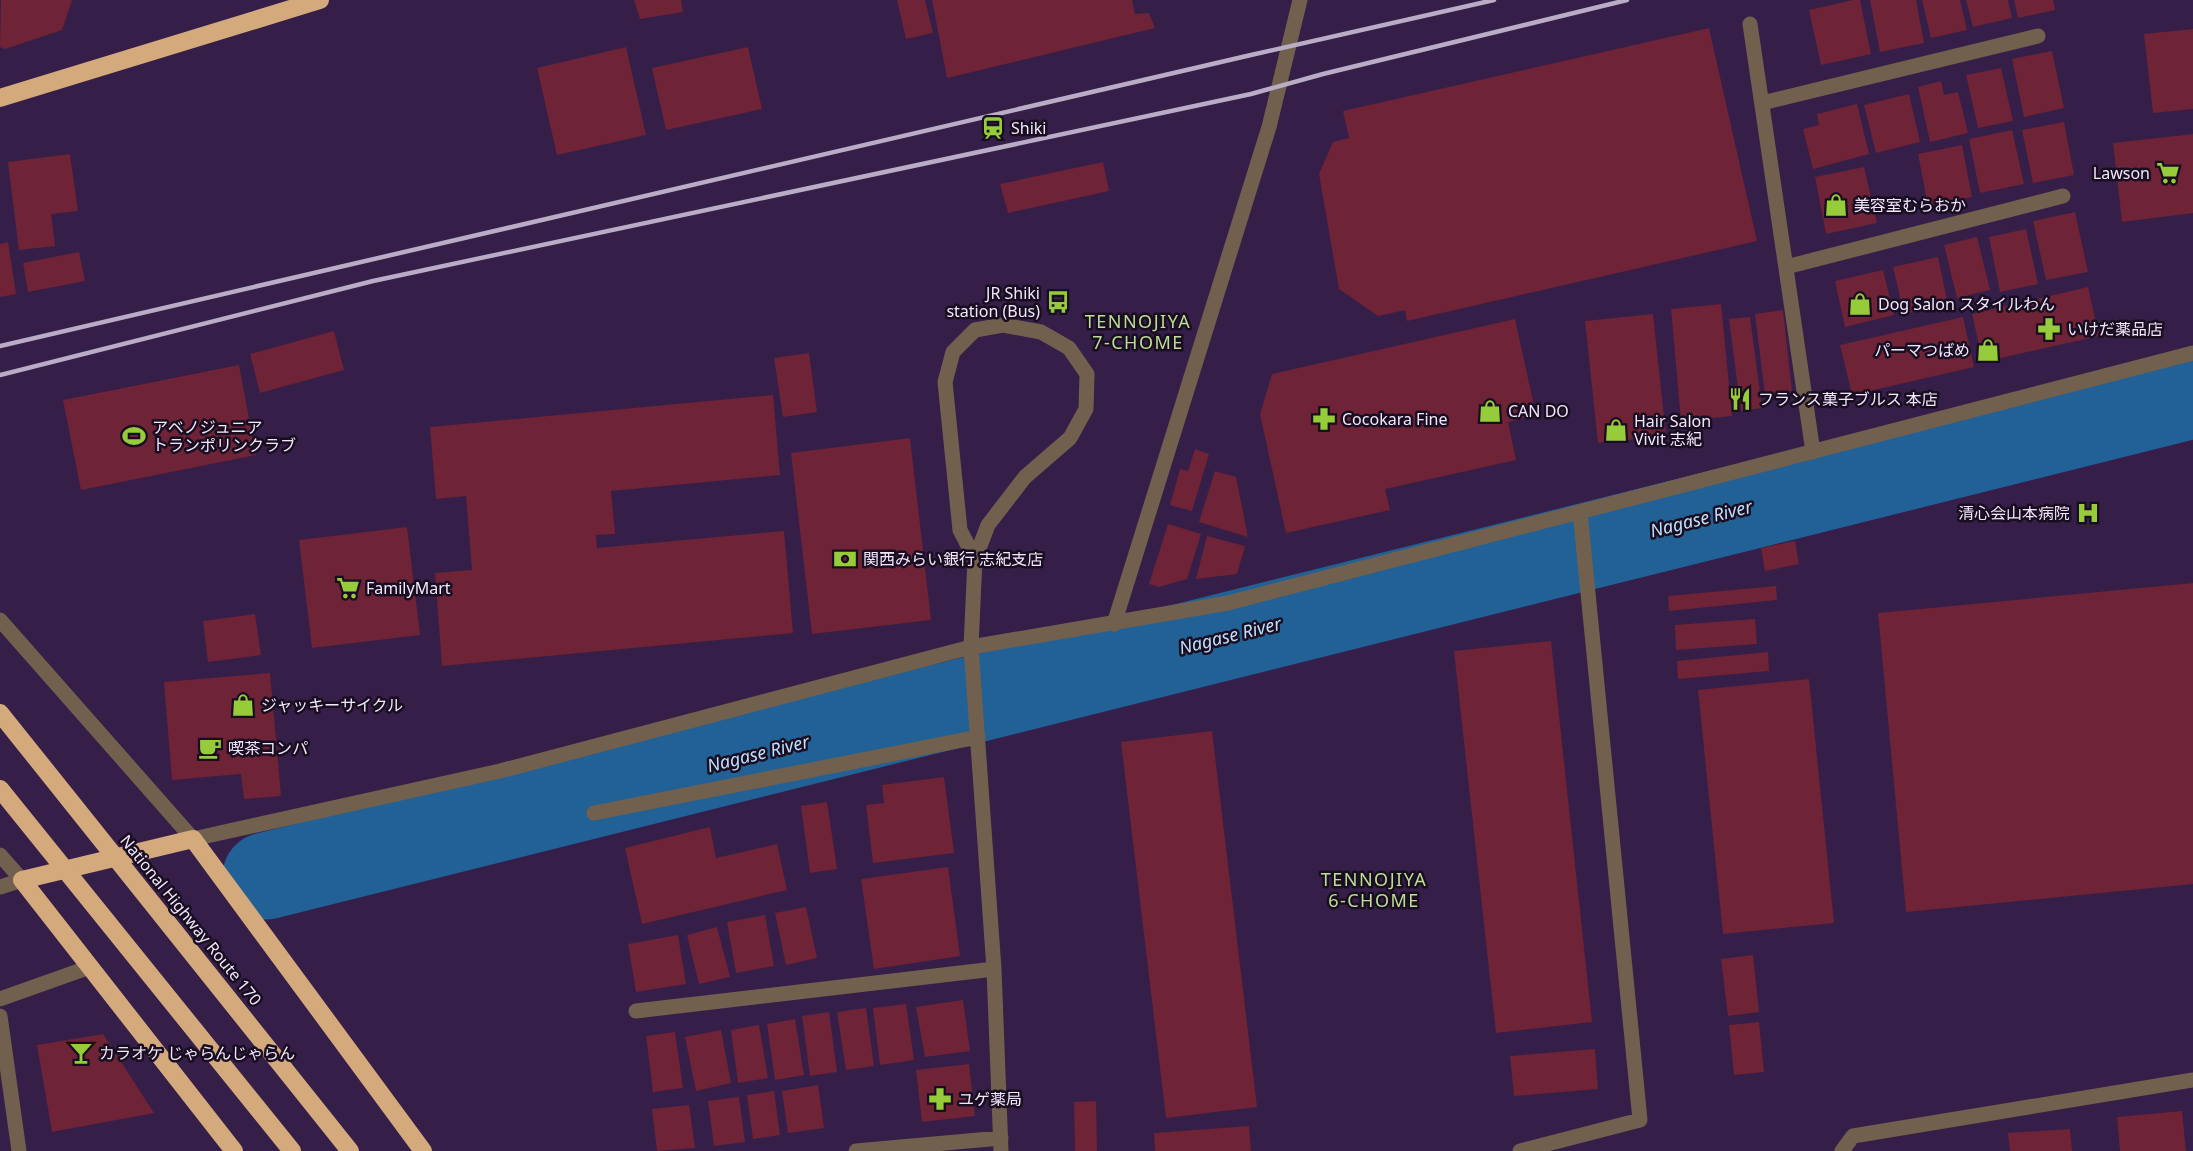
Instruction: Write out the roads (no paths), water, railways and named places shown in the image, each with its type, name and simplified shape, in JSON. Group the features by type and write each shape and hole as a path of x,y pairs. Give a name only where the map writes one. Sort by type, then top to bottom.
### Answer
{"highway":[{"path":"0,98 320,0"},
{"name":"National Highway Route 170","path":"0,713 351,1151"},
{"path":"0,789 292,1151"},
{"path":"234,1151 22,880 193,840 423,1151"}],"street":[{"path":"1114,624 1269,127 1300,0"},
{"path":"1750,24 1813,452"},
{"path":"1762,103 2038,36"},
{"path":"1786,267 2063,196"},
{"path":"856,1151 1001,1144 994,969 971,647 975,559 988,525 1025,477 1070,438 1086,409 1087,374 1069,348 1041,332 1003,325 975,330 952,352 945,382 960,530 975,559"},
{"path":"0,620 193,840 500,771 971,647 1228,603 2193,353"},
{"path":"1520,1151 1640,1120 1580,512"},
{"path":"594,813 978,737"},
{"path":"0,855 22,880 0,887"},
{"path":"0,999 90,967"},
{"path":"636,1011 994,969"},
{"path":"0,1017 19,1151"},
{"path":"1842,1151 1853,1136 2193,1080"}],"waterway":[{"name":"Nagase River","path":"266,876 2193,395"}],"railway":[{"path":"0,346 1494,0"},
{"path":"0,375 373,281 1251,94 1323,74 1627,0"}],"place":[{"name":"Shiki","path":"993,128"},
{"name":"Lawson","path":"2168,173"},
{"name":"美容室むらおか","path":"1836,205"},
{"name":"JR Shiki station (Bus)","path":"1058,302"},
{"name":"Dog Salon スタイルわん","path":"1860,304"},
{"name":"いけだ薬品店","path":"2049,329"},
{"name":"パーマつばめ","path":"1988,350"},
{"name":"フランス菓子ブルス 本店","path":"1740,399"},
{"name":"CAN DO","path":"1490,411"},
{"name":"Cocokara Fine","path":"1324,419"},
{"name":"Hair Salon Vivit 志紀","path":"1616,430"},
{"name":"アベノジュニア トランポリンクラブ","path":"134,436"},
{"name":"清心会山本病院","path":"2088,513"},
{"name":"関西みらい銀行 志紀支店","path":"845,559"},
{"name":"FamilyMart","path":"348,588"},
{"name":"ジャッキーサイクル","path":"243,705"},
{"name":"喫茶コンパ","path":"210,748"},
{"name":"カラオケ じゃらんじゃらん","path":"81,1053"},
{"name":"ユゲ薬局","path":"940,1099"}],"district":[{"name":"TENNOJIYA 7-CHOME","path":"1138,331"},
{"name":"TENNOJIYA 6-CHOME","path":"1374,889"}]}
